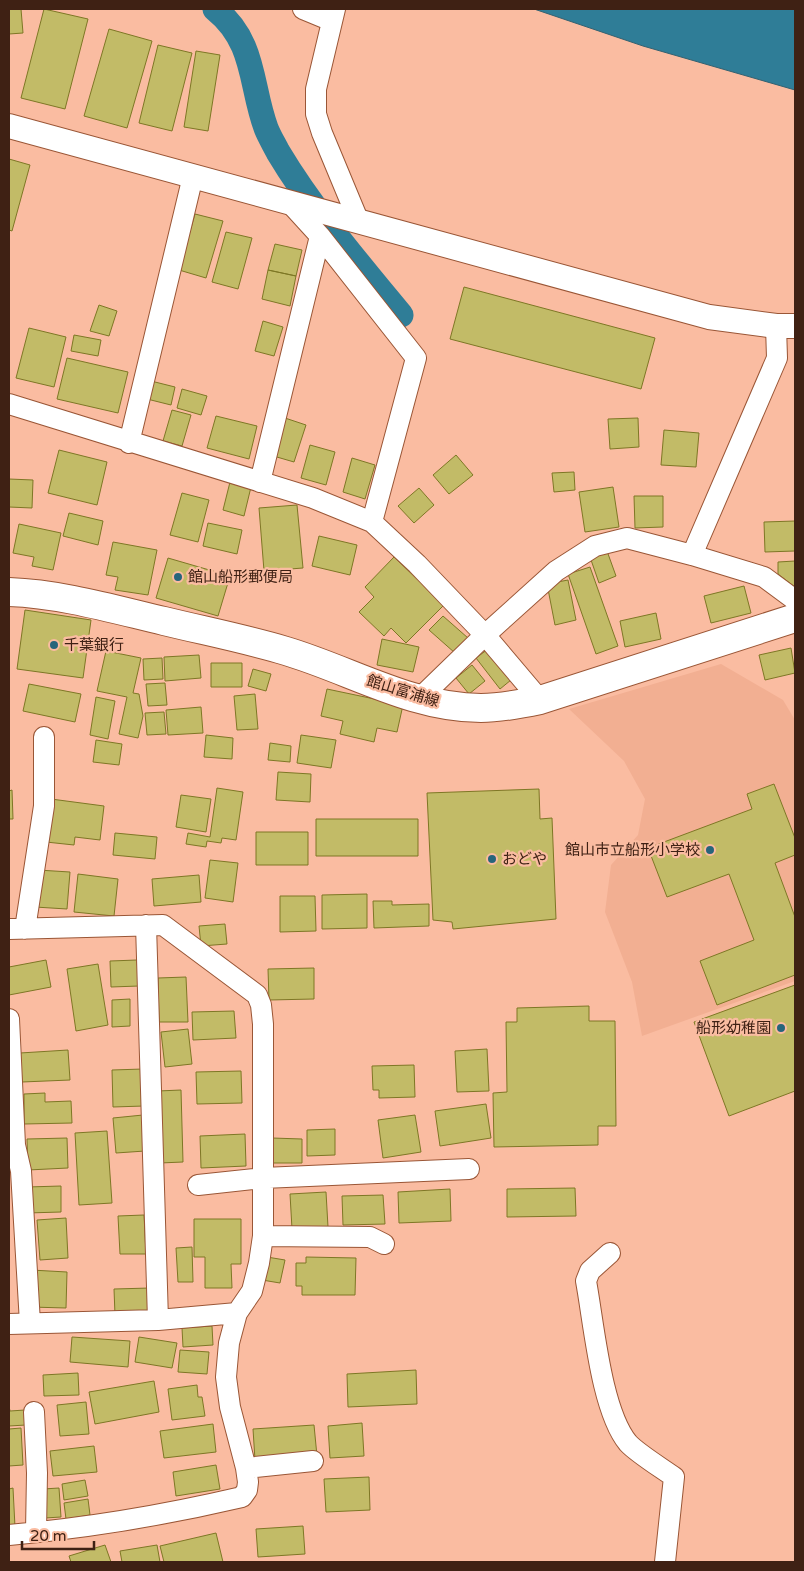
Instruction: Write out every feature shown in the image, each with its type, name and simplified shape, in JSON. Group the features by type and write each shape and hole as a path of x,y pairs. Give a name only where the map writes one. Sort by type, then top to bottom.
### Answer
{"main road":[{"name":"館山富浦線","path":"9,592 33,593 78,600 286,651 419,699 480,708 514,705 540,700 795,618"}],"street":[{"path":"303,9 334,15 316,89 316,114 353,220"},
{"path":"9,126 709,317 786,326 777,358 692,555"},
{"path":"129,443 194,176"},
{"path":"293,204 416,358 372,522"},
{"path":"260,482 320,236"},
{"path":"9,404 129,443 313,498 372,522 417,564 486,635 540,700"},
{"path":"419,699 556,571 595,546 627,538 692,555 764,577 795,600"},
{"path":"9,1535 160,1515 242,1497 248,1482 246,1468 233,1423 226,1377 229,1343 238,1313 252,1291 263,1236 263,1024 261,1005 257,995 163,925 17,929 44,806 44,737"},
{"path":"146,925 158,1320"},
{"path":"9,1019 15,1145 21,1171 30,1323"},
{"path":"198,1185 263,1178 469,1169"},
{"path":"263,1236 370,1237 384,1244"},
{"path":"610,1254 590,1271 586,1281 602,1378 615,1422 629,1444 674,1477 665,1562"},
{"path":"9,1324 158,1320 238,1313"},
{"path":"34,1412 37,1473 36,1532"},
{"path":"246,1468 313,1461"}],"shaded area":[{"name":"館山市立船形小学校","path":"721,664 783,700 795,720 795,981 642,1036 632,982 605,912 611,865 638,835 645,799 624,761 569,709"}],"water":[{"path":"534,9 795,9 795,90 643,46"}],"building":[{"path":"9,9 21,9 23,33 9,34"},
{"path":"44,9 88,19 65,109 21,98"},
{"path":"109,29 152,41 127,128 84,116"},
{"path":"158,45 192,53 172,131 139,123"},
{"path":"196,51 220,55 208,131 184,127"},
{"path":"9,159 30,165 12,231 9,230"},
{"path":"195,214 223,221 206,278 179,270"},
{"path":"226,232 252,238 238,289 212,282"},
{"path":"275,244 302,250 296,276 268,270"},
{"path":"268,270 296,276 290,306 262,299"},
{"path":"464,287 655,338 641,389 450,339"},
{"path":"99,305 117,311 109,336 90,331"},
{"path":"263,321 283,327 274,356 255,351"},
{"path":"29,328 66,337 54,387 16,378"},
{"path":"74,335 101,340 98,356 71,351"},
{"path":"67,358 128,372 118,413 57,399"},
{"path":"151,381 175,387 171,405 147,399"},
{"path":"182,389 207,396 201,415 177,408"},
{"path":"172,410 191,415 182,446 163,441"},
{"path":"216,416 257,426 249,459 207,448"},
{"path":"282,417 306,425 294,462 270,455"},
{"path":"638,418 639,447 610,449 608,419"},
{"path":"664,430 699,433 696,467 661,465"},
{"path":"310,445 335,452 326,485 301,478"},
{"path":"59,450 107,462 97,505 48,493"},
{"path":"456,455 473,475 449,494 433,475"},
{"path":"352,458 375,465 365,499 343,492"},
{"path":"574,472 575,490 554,492 552,473"},
{"path":"9,479 33,480 32,508 9,507"},
{"path":"230,482 251,487 244,516 223,510"},
{"path":"613,487 619,527 585,532 579,492"},
{"path":"419,488 434,505 414,523 398,506"},
{"path":"182,493 209,500 198,542 170,535"},
{"path":"634,496 663,496 663,527 635,528"},
{"path":"297,505 303,568 264,571 259,508"},
{"path":"69,513 103,521 98,545 63,536"},
{"path":"795,521 795,551 765,552 764,522"},
{"path":"208,523 242,530 237,554 203,546"},
{"path":"19,524 61,533 53,570 32,566 34,557 13,553"},
{"path":"319,536 357,545 350,575 312,566"},
{"path":"113,542 157,550 148,595 115,590 118,577 106,575"},
{"path":"607,551 616,576 599,583 590,557"},
{"path":"394,557 444,605 406,643 391,628 384,636 359,612 374,597 365,587"},
{"path":"168,558 230,576 218,616 156,598"},
{"path":"795,561 795,587 778,574 778,562"},
{"path":"590,567 618,646 596,654 568,574"},
{"path":"568,580 576,620 555,625 547,584"},
{"path":"744,586 751,613 711,623 704,596"},
{"name":"千葉銀行","path":"25,610 91,620 83,678 17,669"},
{"path":"656,613 661,639 625,647 620,621"},
{"path":"443,616 468,638 455,653 429,630"},
{"path":"382,639 419,647 413,672 377,665"},
{"path":"791,648 795,673 765,680 759,655"},
{"path":"488,649 511,680 500,689 476,658"},
{"path":"106,651 141,658 133,693 139,694 143,716 138,738 119,734 127,697 97,691"},
{"path":"199,655 201,678 165,681 164,657"},
{"path":"162,658 163,679 144,680 143,659"},
{"path":"211,663 242,663 242,687 211,687"},
{"path":"472,665 485,681 469,694 456,678"},
{"path":"253,669 271,674 266,691 248,686"},
{"path":"165,683 167,705 148,706 146,684"},
{"path":"29,684 81,694 75,722 23,711"},
{"path":"327,689 403,705 397,732 377,728 374,742 340,734 343,721 321,716"},
{"path":"255,694 258,729 237,730 234,696"},
{"path":"96,697 115,701 108,739 90,735"},
{"path":"201,707 203,733 168,735 166,710"},
{"path":"164,712 166,734 147,735 145,713"},
{"path":"206,735 233,738 232,759 204,757"},
{"path":"301,735 336,740 331,768 297,763"},
{"path":"96,740 122,744 119,765 93,762"},
{"path":"270,743 291,746 290,762 268,760"},
{"path":"278,772 311,774 310,802 276,800"},
{"path":"774,784 795,838 795,855 775,863 795,917 795,975 717,1005 700,961 754,940 729,874 667,897 648,848 752,809 747,794"},
{"path":"217,788 243,792 236,840 222,838 221,843 207,841 206,847 186,844 188,833 210,837"},
{"name":"おどや","path":"539,789 540,819 552,818 556,919 453,929 452,922 433,920 427,793"},
{"path":"12,790 13,819 9,819 9,791"},
{"path":"181,795 211,799 206,832 176,827"},
{"path":"51,799 104,806 100,840 75,837 74,845 46,842"},
{"path":"316,819 418,819 418,856 316,856"},
{"path":"256,832 308,832 308,865 256,865"},
{"path":"115,833 157,837 155,859 113,855"},
{"path":"210,860 238,863 233,902 205,898"},
{"path":"38,870 70,872 67,909 35,907"},
{"path":"78,874 118,879 114,916 74,912"},
{"path":"199,875 201,902 154,906 152,879"},
{"path":"367,894 367,928 322,929 322,895"},
{"path":"280,896 315,896 316,931 280,932"},
{"path":"373,901 392,901 392,905 429,904 429,926 374,928"},
{"path":"225,924 227,944 201,946 199,926"},
{"path":"46,960 51,987 9,995 9,967"},
{"path":"137,960 139,986 111,987 110,961"},
{"path":"98,964 108,1025 76,1031 67,969"},
{"path":"314,968 314,999 269,1000 268,969"},
{"path":"186,977 188,1022 159,1022 158,978"},
{"path":"795,985 795,1091 729,1116 694,1022"},
{"path":"130,999 130,1026 112,1027 112,1000"},
{"path":"589,1006 589,1021 615,1021 616,1126 598,1126 598,1145 494,1147 493,1093 507,1092 506,1022 517,1022 517,1008"},
{"path":"234,1011 236,1038 193,1040 192,1012"},
{"path":"188,1029 192,1064 165,1067 161,1032"},
{"path":"487,1049 489,1091 457,1092 455,1051"},
{"path":"68,1050 70,1080 22,1082 20,1053"},
{"path":"414,1065 415,1097 379,1098 379,1090 373,1090 372,1066"},
{"path":"143,1069 144,1106 113,1107 112,1070"},
{"path":"241,1071 242,1103 197,1104 196,1072"},
{"path":"181,1090 183,1162 160,1163 158,1091"},
{"path":"45,1093 45,1102 71,1101 72,1123 24,1124 24,1094"},
{"path":"486,1104 491,1138 440,1146 435,1111"},
{"path":"143,1115 145,1151 116,1153 113,1118"},
{"path":"415,1115 421,1152 383,1158 378,1120"},
{"path":"335,1129 335,1155 307,1156 307,1130"},
{"path":"107,1131 112,1203 79,1205 75,1133"},
{"path":"245,1134 246,1166 201,1168 200,1136"},
{"path":"67,1138 68,1168 28,1170 27,1139"},
{"path":"272,1138 302,1139 302,1163 272,1163"},
{"path":"61,1186 61,1212 27,1213 27,1187"},
{"path":"575,1188 576,1216 507,1217 507,1189"},
{"path":"450,1189 451,1221 399,1223 398,1192"},
{"path":"326,1192 328,1227 292,1229 290,1194"},
{"path":"383,1195 385,1224 343,1225 342,1196"},
{"path":"144,1215 146,1254 120,1254 118,1216"},
{"path":"66,1218 68,1258 40,1260 37,1220"},
{"path":"194,1219 241,1219 241,1264 231,1264 232,1288 205,1288 205,1257 194,1257"},
{"path":"192,1247 193,1282 178,1282 176,1248"},
{"path":"267,1257 285,1260 280,1283 262,1280"},
{"path":"306,1257 356,1258 355,1295 302,1295 302,1286 296,1286 296,1263 306,1263"},
{"path":"31,1270 67,1272 66,1308 30,1307"},
{"path":"150,1288 151,1313 115,1315 114,1289"},
{"path":"212,1326 213,1345 183,1347 182,1328"},
{"path":"72,1337 130,1341 128,1367 70,1362"},
{"path":"139,1337 177,1343 172,1368 135,1362"},
{"path":"180,1350 209,1352 207,1374 178,1372"},
{"path":"416,1370 417,1404 348,1407 347,1374"},
{"path":"78,1373 79,1395 44,1396 43,1375"},
{"path":"154,1381 159,1412 95,1424 89,1392"},
{"path":"197,1385 198,1397 202,1397 205,1416 172,1420 168,1389"},
{"path":"86,1402 89,1434 60,1436 57,1405"},
{"path":"9,1406 10,1411 25,1410 26,1425 9,1426"},
{"path":"362,1423 364,1456 330,1458 328,1426"},
{"path":"213,1424 216,1452 164,1458 160,1431"},
{"path":"314,1425 317,1456 255,1460 253,1429"},
{"path":"21,1428 23,1465 9,1466 9,1429"},
{"path":"94,1446 97,1472 53,1476 50,1451"},
{"path":"216,1465 220,1489 176,1496 173,1472"},
{"path":"369,1477 370,1510 326,1512 324,1479"},
{"path":"85,1480 88,1496 64,1500 62,1484"},
{"path":"13,1488 15,1527 9,1527 9,1489"},
{"path":"59,1488 61,1517 45,1518 43,1489"},
{"path":"88,1499 90,1515 66,1519 64,1503"},
{"path":"303,1526 305,1554 258,1557 256,1529"},
{"path":"216,1533 223,1562 164,1562 160,1546"},
{"path":"105,1545 111,1562 71,1562 69,1556"},
{"path":"157,1545 160,1562 122,1562 120,1551"}],"waterway":[{"path":"215,9 238,35 245,50 266,128 278,152 321,215 401,315"}],"place":[{"name":"館山船形郵便局","path":"178,577"},
{"name":"千葉銀行","path":"54,645"},
{"name":"館山市立船形小学校","path":"710,850"},
{"name":"おどや","path":"492,859"},
{"name":"船形幼稚園","path":"781,1028"}]}
